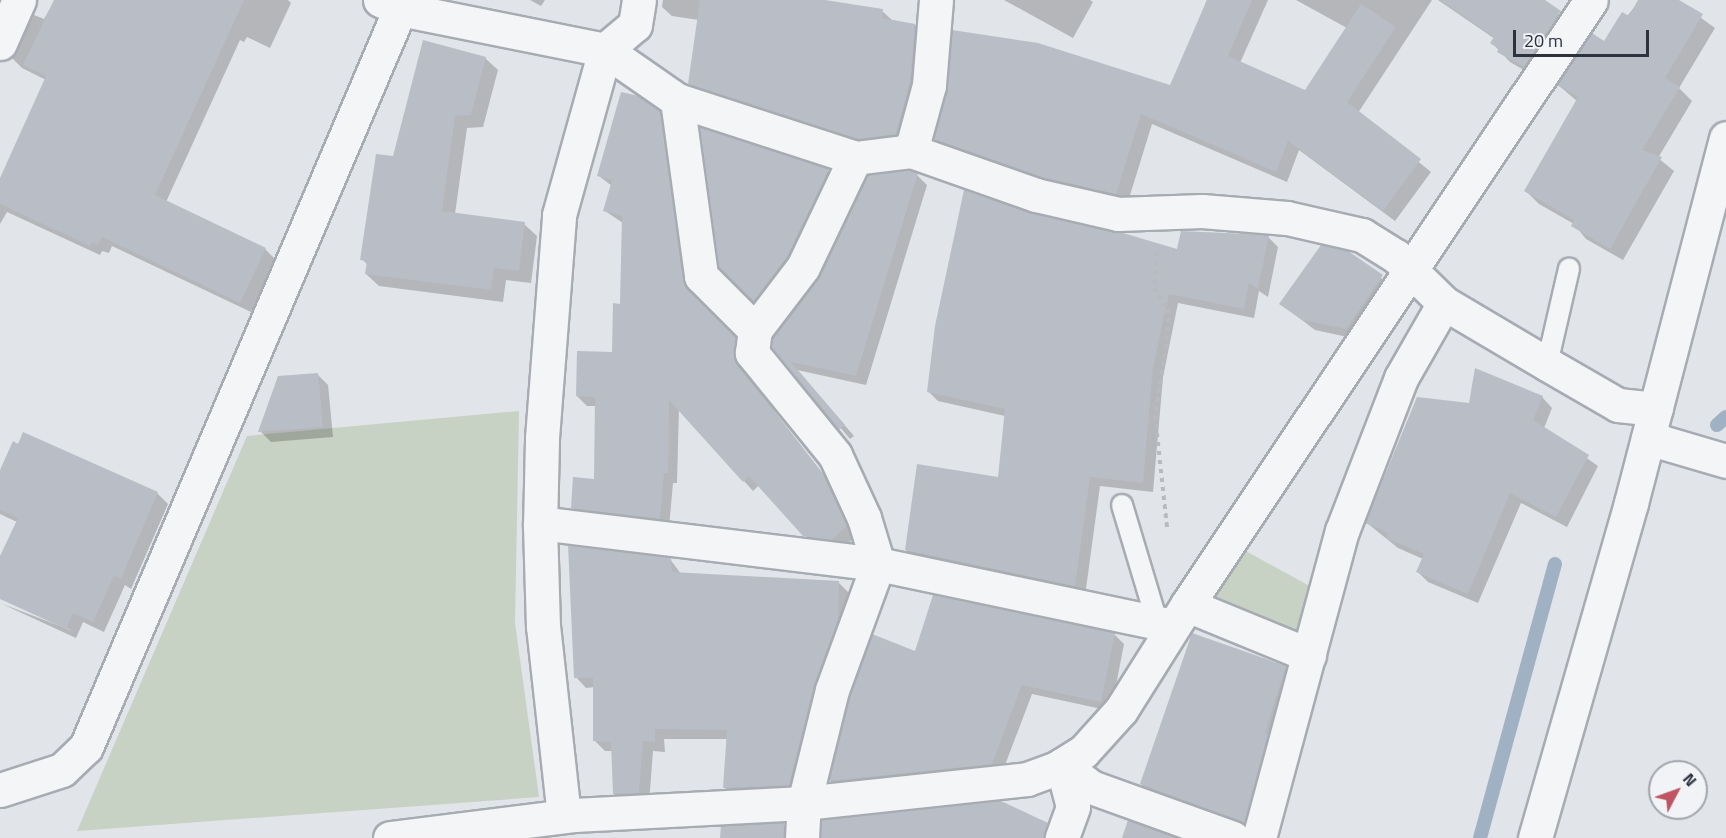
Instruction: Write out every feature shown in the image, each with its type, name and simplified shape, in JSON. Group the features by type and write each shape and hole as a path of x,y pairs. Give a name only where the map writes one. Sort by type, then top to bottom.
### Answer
{"street":[{"path":"0,43 19,0"},
{"path":"572,823 543,627 540,523 542,438 559,215 605,50 635,25 639,0"},
{"path":"911,151 929,85 936,0"},
{"path":"390,838 804,803 1027,779 1062,765 1083,752 1121,710 1172,618 1410,274 1591,0"},
{"path":"0,790 62,770 86,747 390,4 605,50 678,100 855,158 911,151 1036,195 1118,214 1202,211 1287,218 1362,235 1396,256 1410,274 1444,303 1652,424 1726,460"},
{"path":"678,100 701,276 755,330"},
{"path":"1535,838 1652,424 1726,138"},
{"path":"802,838 804,803 832,690 878,564 864,518 835,455 752,353 755,330 803,267 855,158"},
{"path":"1259,838 1342,531 1401,378 1444,303"},
{"path":"540,523 878,564 1172,618 1309,655"},
{"path":"1062,765 1073,807 1062,838"},
{"path":"1062,765 1091,787 1233,838"}],"lane":[{"path":"1547,364 1569,270"},
{"path":"1122,505 1172,618"}],"path":[{"path":"1161,213 1154,288 1168,309 1168,335 1155,415 1168,535"}],"shaded area":[{"path":"519,411 515,623 539,797 77,831 247,436"},
{"path":"1242,549 1315,589 1301,642 1207,604"}],"building":[{"path":"54,0 244,0 155,195 266,248 240,303 102,237 98,245 92,242 90,246 0,204 0,178 46,76 23,65"},
{"path":"700,0 825,0 883,9 882,18 915,24 910,82 896,134 857,139 688,84"},
{"path":"1207,0 1252,0 1228,56 1305,90 1361,4 1396,27 1347,102 1421,159 1383,211 1288,141 1276,172 1141,114 1116,194 1041,177 934,139 948,87 952,30 1038,43 1170,85"},
{"path":"1440,0 1545,0 1561,11 1524,67 1497,52 1499,49 1490,43 1494,37"},
{"path":"1638,0 1679,0 1703,14 1665,78 1680,87 1642,150 1662,157 1610,249 1571,226 1574,220 1524,191 1578,97 1557,85 1592,33 1604,41 1622,12 1629,16"},
{"path":"423,40 486,57 471,115 455,116 442,211 525,222 519,271 494,268 491,290 365,274 367,261 360,260 376,154 393,156"},
{"path":"621,92 639,96 660,111 683,279 688,289 735,337 737,364 824,475 847,526 832,540 803,536 749,476 743,482 669,400 668,473 664,473 660,519 571,508 573,477 594,479 595,397 576,396 577,351 612,352 613,303 620,304 622,216 603,211 612,180 597,176"},
{"path":"700,127 829,169 787,257 753,302 719,267"},
{"path":"909,170 918,173 856,376 791,362 845,425 839,430 772,347 773,337 820,275 868,175"},
{"path":"964,190 1032,213 1123,233 1177,249 1181,231 1269,235 1258,289 1249,283 1244,309 1169,294 1153,367 1143,483 1090,477 1075,586 905,550 917,464 998,477 1005,409 927,392 935,326"},
{"path":"1321,245 1348,251 1383,275 1346,329 1302,320 1279,304"},
{"path":"1475,368 1543,396 1533,420 1589,455 1556,517 1510,493 1468,594 1416,572 1424,554 1386,538 1388,533 1365,523 1417,397 1469,403"},
{"path":"318,373 323,427 258,432 278,376"},
{"path":"23,432 158,492 121,579 114,576 93,622 73,613 66,629 0,599 0,556 18,518 0,510 0,470 13,441 18,444"},
{"path":"568,545 671,558 672,572 839,581 838,620 814,685 789,785 723,788 727,730 655,729 655,742 643,741 639,793 613,794 611,742 593,741 593,678 574,678"},
{"path":"933,595 1115,633 1101,702 1022,685 992,764 829,781 850,695 872,634 915,651"},
{"path":"1192,633 1286,666 1265,733 1268,734 1244,823 1140,784"},
{"path":"1001,801 1048,823 1044,838 821,838 822,820"},
{"path":"1128,820 1178,838 1122,838"},
{"path":"784,823 783,838 720,838 721,826"}],"waterway":[{"path":"1717,425 1726,417"},
{"path":"1480,838 1555,564"}]}
